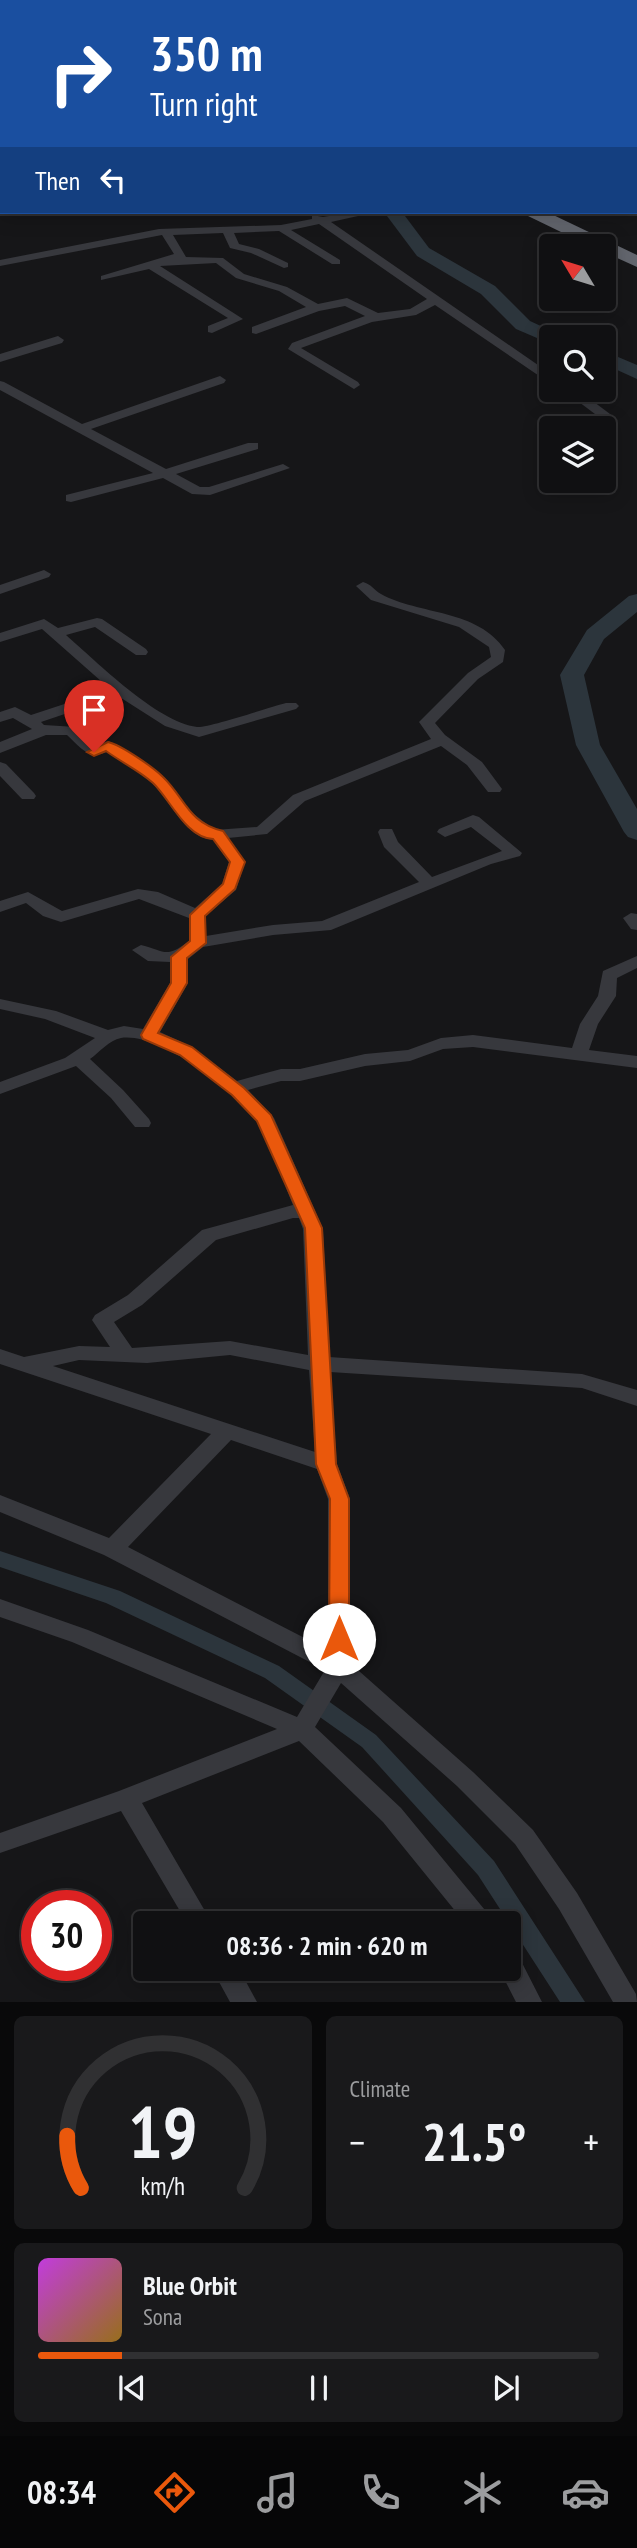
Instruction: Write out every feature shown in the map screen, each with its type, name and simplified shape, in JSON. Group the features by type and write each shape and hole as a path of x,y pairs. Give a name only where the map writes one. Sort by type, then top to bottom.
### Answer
{"highway":[{"path":"538,214 637,262"},
{"path":"559,214 637,253"}],"street":[{"path":"314,214 539,372"},
{"path":"0,263 166,232 281,228 357,214"},
{"path":"281,228 336,262"},
{"path":"227,230 234,246 255,251 284,265"},
{"path":"105,278 181,256 166,232"},
{"path":"171,261 219,260 240,276 283,289 316,308"},
{"path":"152,266 237,318 212,329"},
{"path":"354,385 295,349 296,346 376,317 414,312 429,305 434,299"},
{"path":"256,330 316,308 346,302 376,317"},
{"path":"0,358 58,340"},
{"path":"79,429 220,380"},
{"path":"0,385 192,490 202,492 283,468"},
{"path":"586,402 607,416"},
{"path":"71,498 164,474 253,446"},
{"path":"0,590 44,574"},
{"path":"363,586 376,597 464,624 494,644 498,650 498,659 474,676 427,722 430,731 457,752 467,756 489,779 494,789"},
{"path":"56,633 97,622 141,652"},
{"path":"0,638 44,623 121,690 170,723 199,732 291,706"},
{"path":"29,720 121,690"},
{"path":"0,717 15,712 44,730"},
{"path":"0,748 44,730 71,730 94,752 108,746 159,781 178,809 210,835 261,831 299,798 443,740"},
{"path":"0,767 7,784 28,796"},
{"path":"141,950 154,957 179,957 198,943 273,930 325,926 485,861 514,853 473,820 445,832"},
{"path":"386,832 390,844 430,884"},
{"path":"197,915 230,886 237,862 217,834"},
{"path":"0,907 28,897 55,915 69,916 123,898 145,894 197,915"},
{"path":"197,915 198,943"},
{"path":"149,1035 179,983 179,957"},
{"path":"579,1053 589,1024 607,996 609,975 637,961"},
{"path":"0,1004 50,1015 107,1036 124,1032 149,1035 186,1051 234,1088 265,1118 313,1228 326,1464 339,1499 334,1675 306,1722 127,1799 0,1843"},
{"path":"0,1088 78,1058 96,1048 107,1036"},
{"path":"234,1088 281,1075 300,1075 365,1060 410,1055 441,1044 473,1041 637,1062"},
{"path":"78,1058 117,1094 142,1123"},
{"path":"127,1355 102,1320 135,1300 209,1235 293,1210 307,1213"},
{"path":"24,1364 79,1353 147,1356 230,1348 319,1364 582,1381 634,1393"},
{"path":"0,1356 326,1464"},
{"path":"112,1549 227,1431"},
{"path":"0,1503 112,1549 334,1675 465,1779 524,1837 568,1901 627,2002"},
{"path":"0,1608 306,1722 392,1815 470,1911"},
{"path":"127,1799 193,1911"},
{"path":"232,1981 244,2002"},
{"path":"518,1981 529,2002"}],"waterway":[{"path":"394,214 423,252 488,290 523,325 539,332"},
{"path":"616,363 637,373"},
{"path":"637,601 595,635 572,675 588,745 637,832"},
{"path":"0,1559 113,1597 272,1672 369,1741 486,1868 573,2002"}],"route":[{"path":"94,752 108,746 159,781 178,809 210,835 217,834 237,862 230,886 197,915 198,943 179,957 179,983 149,1035 186,1051 238,1091 265,1118 313,1228 326,1464 339,1499 339,1639"}]}
